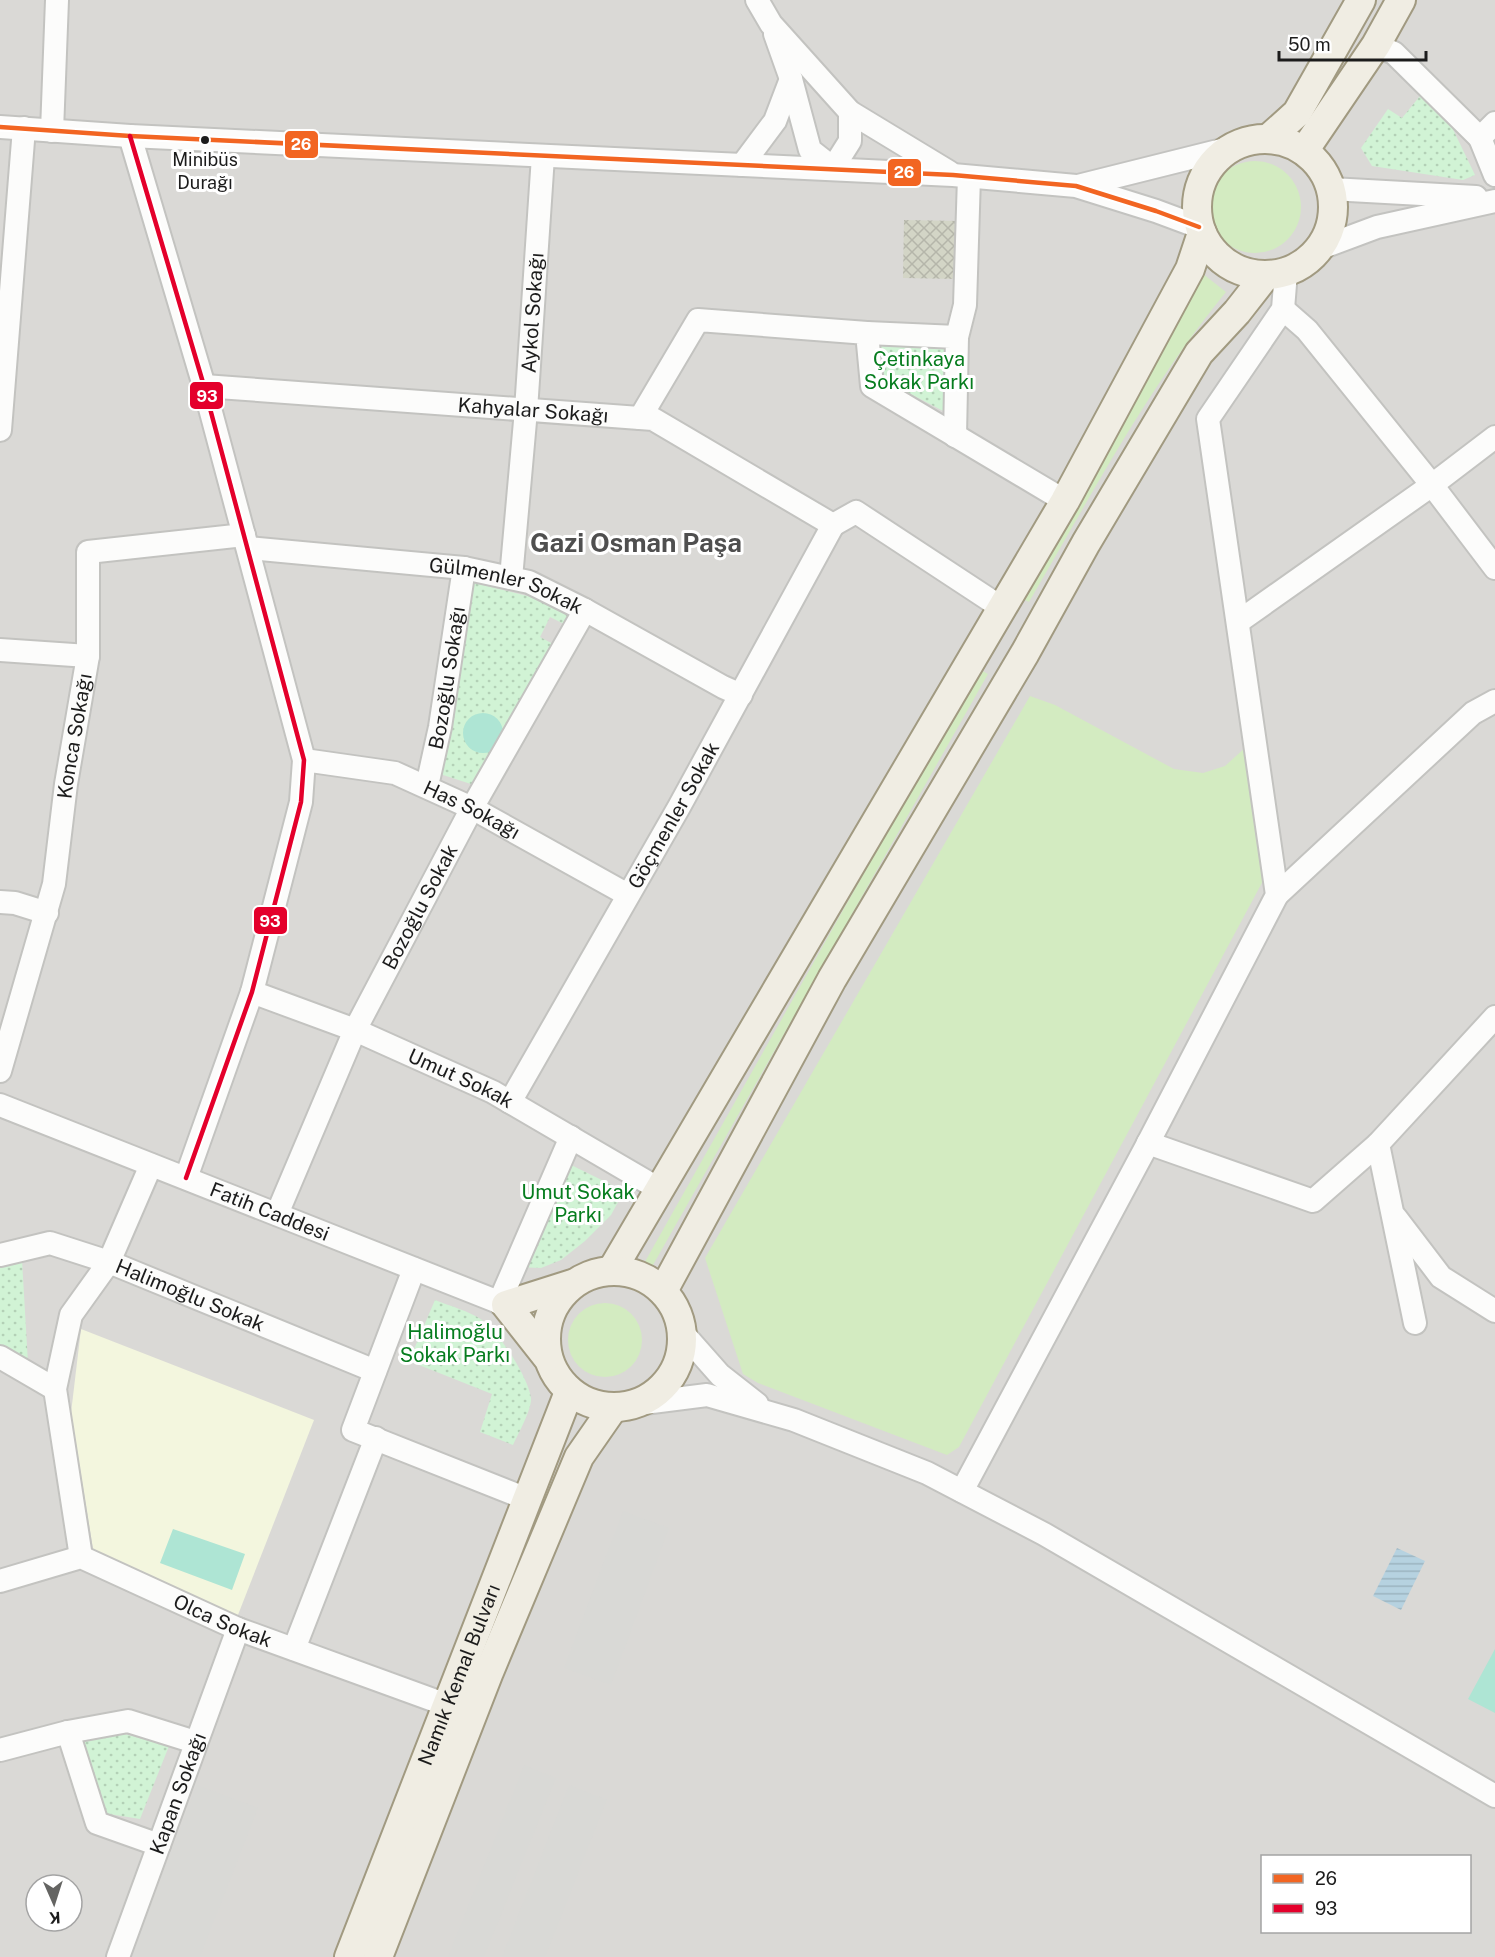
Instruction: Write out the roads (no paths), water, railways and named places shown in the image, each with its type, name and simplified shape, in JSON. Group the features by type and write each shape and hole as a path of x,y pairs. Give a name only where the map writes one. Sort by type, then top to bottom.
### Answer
{"main road":[{"path":"1268,139 1297,113 1361,0"},
{"path":"1304,151 1376,45 1401,0"},
{"path":"663,1291 832,979 1199,353 1276,274 1304,263 1318,249 1329,232 1333,212 1331,189 1320,167 1304,151 1287,142 1268,139 1248,141 1230,148 1213,163 1201,182 1196,205 1201,230 1209,247 1226,263 1246,273 1276,274"},
{"path":"612,1270 1065,501 1190,269 1201,230"},
{"path":"1002,608 1038,628"},
{"path":"976,654 1011,674"},
{"path":"612,1270 633,1273 649,1280 663,1291 676,1310 682,1332 681,1355 672,1376 656,1393 625,1406 590,1404 569,1392 556,1377 547,1357 503,1304 573,1284 592,1274 612,1270"},
{"path":"547,1357 545,1337 549,1316 558,1298 573,1284"},
{"name":"Namık Kemal Bulvarı","path":"349,1957 569,1392"},
{"name":"Namık Kemal Bulvarı","path":"378,1957 489,1672 579,1457 625,1406"}],"street":[{"path":"52,131 57,0"},
{"path":"757,0 771,24 791,79 810,150 833,168"},
{"path":"771,24 850,112 961,176"},
{"path":"1376,45 1394,53 1488,131 1495,175"},
{"path":"742,165 775,121 791,79"},
{"path":"833,168 850,141 850,112"},
{"path":"0,127 130,136 833,168 961,176 1076,186 1156,211 1201,230"},
{"path":"0,430 24,128"},
{"path":"130,136 204,386 304,760 301,802 252,992 186,1178"},
{"path":"1076,186 1230,148"},
{"name":"Aykol Sokağı","path":"511,578 526,410 543,156"},
{"path":"955,436 957,337 965,305 961,176"},
{"path":"1331,189 1495,200"},
{"path":"1318,249 1377,227 1495,200"},
{"path":"1276,274 1283,309 1307,330 1432,484 1495,568"},
{"path":"1277,895 1208,419 1283,309"},
{"path":"640,418 698,320 867,333 957,337"},
{"path":"867,333 872,386 1065,501"},
{"name":"Kahyalar Sokağı","path":"204,386 653,419 833,525"},
{"path":"1238,622 1495,437"},
{"path":"833,525 856,512 1002,608"},
{"name":"Göçmenler Sokak","path":"510,1102 741,695 833,525"},
{"name":"Gülmenler Sokak","path":"246,542 464,568 529,582 741,695"},
{"name":"Konca Sokağı","path":"0,1071 54,884 66,784 88,656 88,552 246,542"},
{"name":"Bozoğlu Sokağı","path":"426,786 440,728 464,568"},
{"name":"Bozoğlu Sokak","path":"278,1214 355,1030 472,808 585,610"},
{"path":"0,650 88,656"},
{"path":"962,1491 1148,1143 1277,895 1473,713 1495,701"},
{"name":"Has Sokağı","path":"304,760 395,773 472,808 628,895"},
{"path":"0,902 15,903 47,912"},
{"name":"Umut Sokak","path":"252,992 355,1030 493,1092 659,1189"},
{"path":"1148,1143 1313,1201 1378,1144 1495,1017"},
{"name":"Fatih Caddesi","path":"0,1105 503,1304"},
{"path":"503,1304 509,1275 571,1137"},
{"path":"1378,1144 1415,1323"},
{"path":"0,1581 81,1557 55,1389 71,1315 109,1262 151,1164"},
{"path":"1392,1212 1441,1277 1495,1311"},
{"name":"Halimoğlu Sokak","path":"0,1256 50,1243 109,1262 375,1371"},
{"path":"414,1269 352,1430 527,1499"},
{"path":"682,1332 720,1376 768,1412"},
{"path":"0,1357 55,1389"},
{"path":"625,1406 707,1395 795,1420 927,1473 1044,1534 1495,1796"},
{"path":"294,1649 376,1438"},
{"name":"Olca Sokak","path":"81,1557 238,1629 447,1705"},
{"name":"Kapan Sokağı","path":"118,1957 238,1629"},
{"path":"0,1750 68,1732 128,1721 195,1742"},
{"path":"68,1732 98,1823 159,1845"}],"water":[{"path":"1397,1548 1425,1561 1401,1610 1373,1596"}],"place":[{"name":"Minibüs Durağı","path":"205,140"}],"district":[{"name":"Gazi Osman Paşa","path":"636,543"}],"park label":[{"name":"Çetinkaya Sokak Parkı","path":"919,370"},
{"name":"Umut Sokak Parkı","path":"578,1204"},
{"name":"Halimoğlu Sokak Parkı","path":"455,1344"}]}
